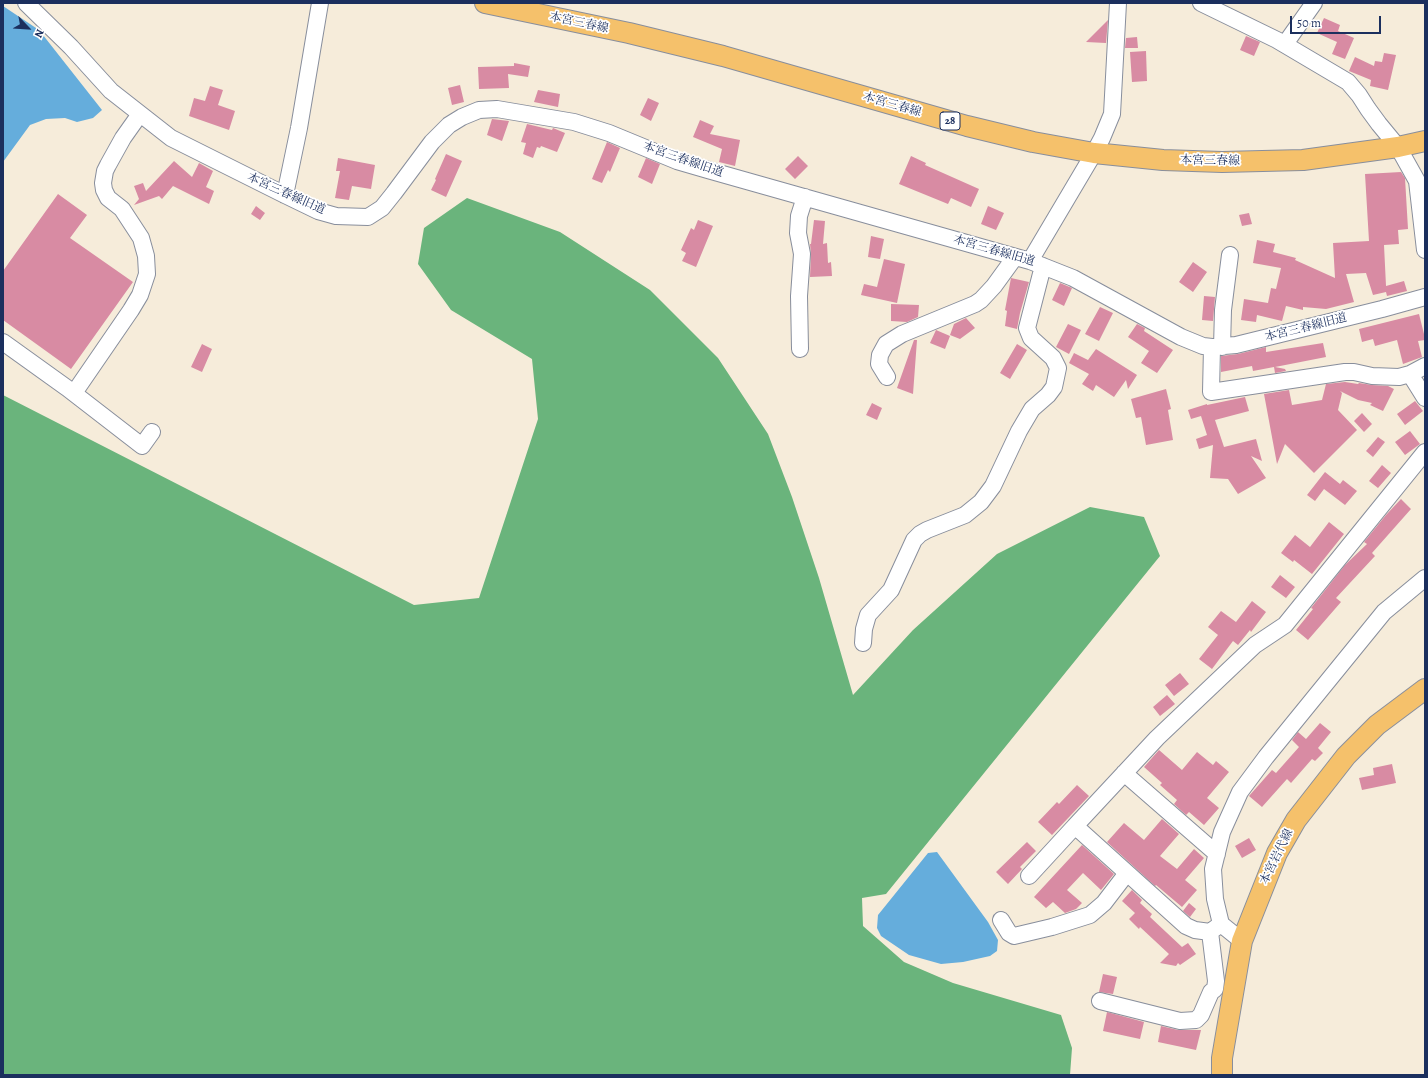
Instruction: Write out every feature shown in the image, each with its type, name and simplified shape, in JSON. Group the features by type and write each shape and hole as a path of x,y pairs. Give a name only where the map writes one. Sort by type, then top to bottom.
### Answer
{"main road":[{"name":"本宮三春線","path":"485,3 629,33 708,52 967,126 1033,142 1094,153 1163,160 1222,162 1303,160 1398,147 1425,141"},
{"name":"本宮岩代線","path":"1222,1075 1222,1058 1242,941 1277,853 1300,814 1346,756 1377,725 1425,689"}],"street":[{"name":"本宮三春線旧道","path":"26,3 111,91 170,138 318,211 336,216 368,217 382,208 432,142 449,125 462,117 479,110 497,109 574,122 609,133 677,161 1029,261 1073,278 1181,337 1203,346 1217,347 1254,341 1425,297"},
{"path":"284,195 299,128 320,3"},
{"path":"887,377 879,364 880,355 886,344 902,334 975,304 981,300 994,286 1029,261 1094,153 1112,114 1118,3"},
{"path":"1201,3 1278,40 1348,82 1398,147 1417,181 1425,250"},
{"path":"1285,44 1314,3"},
{"path":"74,393 131,310 140,295 147,274 146,256 141,238 122,209 108,198 104,190 103,183 105,171 108,165 123,138 140,114"},
{"path":"800,349 799,296 802,254 798,233 799,216 805,197"},
{"path":"1230,255 1211,392 1346,372 1354,372 1372,376 1399,377 1410,374 1425,366"},
{"path":"863,644 864,629 868,615 891,590 914,540 927,530 965,515 981,502 993,486 1019,431 1032,409 1048,395 1054,387 1058,368 1053,358 1032,338 1027,328 1029,261"},
{"path":"3,342 74,393 142,446 152,432"},
{"path":"1410,374 1425,398"},
{"path":"1029,876 1157,738 1255,645 1285,625 1425,452"},
{"path":"1100,1002 1180,1021 1196,1020 1201,1015 1211,992 1215,989 1216,981 1213,869 1222,832 1240,792 1266,757 1384,612 1425,578"},
{"path":"1124,772 1216,854"},
{"path":"1075,826 1186,926 1195,930 1215,928 1242,941"},
{"path":"1001,920 1009,933 1014,936 1052,927 1090,915 1108,899 1127,873"}],"green space":[{"path":"467,198 560,232 650,290 718,358 768,434 792,497 819,578 853,695 913,630 997,554 1090,507 1144,517 1160,556 886,894 862,898 863,926 904,962 953,983 1061,1015 1072,1048 1070,1075 3,1075 3,395 414,605 479,598 538,419 532,359 451,310 418,264 424,228"}],"water":[{"path":"3,6 39,30 102,110 93,118 77,122 65,118 46,119 30,125 3,162"},
{"path":"937,852 988,922 998,940 997,951 990,956 963,962 941,964 909,955 881,936 877,928 878,915 928,853"}],"building":[{"path":"1324,18 1340,25 1338,31 1354,38 1345,59 1332,54 1337,42 1317,33"},
{"path":"1108,20 1106,43 1086,42"},
{"path":"1246,36 1260,42 1254,56 1240,50"},
{"path":"1137,37 1138,48 1125,48 1126,38"},
{"path":"1146,51 1147,81 1132,82 1130,52"},
{"path":"1384,53 1396,55 1388,90 1370,86 1371,80 1349,71 1355,57 1374,66 1375,61 1382,62"},
{"path":"514,63 530,66 528,77 508,74 509,88 479,89 478,67 514,66"},
{"path":"460,85 464,102 452,105 448,88"},
{"path":"210,86 223,90 218,105 235,111 229,130 189,116 194,98 205,101"},
{"path":"538,90 560,94 558,107 534,102"},
{"path":"648,98 659,103 651,121 640,115"},
{"path":"492,119 509,121 502,141 487,135"},
{"path":"700,120 714,126 710,134 740,140 735,166 719,162 722,149 693,137"},
{"path":"527,124 552,130 553,128 565,133 557,152 541,146 540,148 537,147 533,158 523,154 526,143 521,142"},
{"path":"607,142 620,148 610,172 608,170 602,183 592,179"},
{"path":"446,154 462,161 446,197 431,190"},
{"path":"798,156 808,166 795,179 785,169"},
{"path":"911,156 926,163 925,165 979,189 971,207 951,198 948,204 899,184"},
{"path":"338,158 375,165 371,189 352,186 349,200 335,198 340,171 336,171"},
{"path":"646,158 660,164 652,184 638,177"},
{"path":"174,161 192,177 199,163 213,171 206,187 214,191 209,204 173,186 162,199 159,196 134,205 139,199 134,186 143,183 146,191"},
{"path":"1401,172 1405,178 1408,229 1398,230 1399,244 1384,245 1386,286 1404,281 1407,291 1387,296 1386,292 1373,295 1366,273 1346,274 1354,302 1326,309 1303,307 1303,310 1286,306 1282,321 1257,315 1256,322 1241,320 1244,299 1268,303 1271,288 1276,289 1281,268 1253,263 1257,240 1275,244 1273,252 1296,258 1295,260 1335,278 1333,243 1369,241 1365,174"},
{"path":"58,194 87,215 70,238 133,282 71,369 3,320 3,271"},
{"path":"256,206 265,213 260,220 251,214"},
{"path":"988,206 1004,213 996,230 981,224"},
{"path":"1249,213 1252,224 1242,226 1239,215"},
{"path":"698,220 713,226 696,267 682,261 686,253 681,250 691,228 694,230"},
{"path":"814,220 825,221 823,244 827,243 828,263 831,262 832,276 810,277 810,244"},
{"path":"871,236 884,239 880,259 868,257"},
{"path":"884,259 905,264 897,303 861,295 864,284 877,287"},
{"path":"1193,262 1207,272 1193,292 1179,282"},
{"path":"1011,278 1029,282 1017,329 1005,326 1007,311 1005,310"},
{"path":"1060,283 1072,288 1064,306 1052,300"},
{"path":"1204,296 1215,297 1213,321 1202,320"},
{"path":"891,304 919,305 918,317 907,322 891,321"},
{"path":"1100,307 1113,313 1099,341 1085,334"},
{"path":"1419,314 1425,338 1425,340 1418,341 1422,357 1403,364 1397,340 1375,346 1373,339 1362,342 1359,329"},
{"path":"966,318 975,328 960,339 950,335 954,324"},
{"path":"1068,324 1081,330 1069,354 1056,347"},
{"path":"1137,324 1145,328 1144,331 1173,350 1157,373 1141,363 1149,351 1128,337"},
{"path":"936,330 950,336 945,349 930,343"},
{"path":"914,340 917,340 913,394 897,388"},
{"path":"1323,343 1326,357 1275,367 1285,369 1286,371 1275,373 1274,367 1253,371 1252,366 1221,372 1221,356 1238,354 1266,347 1266,352"},
{"path":"202,344 212,349 202,372 191,367"},
{"path":"1017,344 1027,350 1010,379 1000,373"},
{"path":"1096,349 1137,375 1128,389 1126,380 1114,397 1096,385 1093,391 1082,384 1089,374 1069,363 1074,353 1088,360"},
{"path":"1345,382 1388,386 1394,389 1383,411 1370,405 1372,403 1358,400 1340,391 1342,393 1338,410 1357,430 1314,473 1285,444 1277,464 1264,394 1289,390 1292,405 1322,400 1326,384"},
{"path":"1166,389 1171,409 1168,410 1173,440 1146,445 1141,417 1136,418 1131,399"},
{"path":"1245,397 1249,411 1215,420 1224,447 1256,439 1262,461 1251,456 1266,478 1238,494 1228,479 1210,478 1213,445 1199,449 1196,439 1207,435 1201,416 1191,419 1188,410 1207,404"},
{"path":"1415,401 1423,411 1405,425 1397,414"},
{"path":"872,403 882,408 877,420 866,415"},
{"path":"1362,413 1372,424 1364,432 1354,421"},
{"path":"1410,431 1420,444 1405,455 1395,442"},
{"path":"1378,437 1385,442 1373,457 1366,451"},
{"path":"1382,465 1391,473 1378,488 1369,481"},
{"path":"1325,472 1340,484 1343,480 1357,491 1345,505 1324,489 1315,501 1307,495"},
{"path":"1401,499 1411,509 1372,553 1375,556 1336,598 1341,602 1308,640 1296,630 1313,609 1311,608 1345,565 1367,544 1364,542"},
{"path":"1329,522 1344,534 1312,574 1294,560 1293,562 1281,553 1295,535 1310,547"},
{"path":"1280,575 1295,587 1286,598 1271,587"},
{"path":"1252,601 1266,612 1251,632 1250,630 1238,645 1233,641 1212,669 1199,659 1218,635 1208,627 1221,611 1236,622"},
{"path":"1180,673 1189,684 1174,696 1165,685"},
{"path":"1167,695 1175,704 1160,716 1153,707"},
{"path":"1320,723 1331,732 1318,748 1323,753 1315,761 1312,759 1291,783 1287,779 1262,807 1249,796 1272,770 1276,773 1299,747 1292,740 1298,732 1306,739"},
{"path":"1159,750 1182,770 1197,752 1213,765 1216,761 1229,772 1207,798 1219,808 1204,825 1189,812 1186,815 1174,804 1177,800 1160,785 1162,783 1144,767"},
{"path":"1392,764 1396,783 1362,790 1359,778 1374,775 1373,768"},
{"path":"1077,785 1089,796 1052,835 1038,822 1057,802 1059,804"},
{"path":"1162,819 1179,834 1160,856 1177,869 1194,849 1204,858 1185,880 1197,890 1182,907 1156,885 1155,886 1107,842 1124,823 1144,840"},
{"path":"1249,838 1256,850 1242,858 1235,846"},
{"path":"1027,842 1036,851 1020,867 1022,869 1008,884 996,872"},
{"path":"1082,845 1114,874 1101,890 1083,873 1067,890 1082,903 1076,909 1065,913 1053,902 1046,908 1034,897"},
{"path":"1132,890 1142,900 1140,903 1152,914 1150,917 1182,947 1188,943 1196,954 1180,965 1178,963 1176,966 1160,963 1169,954 1140,927 1139,929 1129,919 1135,913 1122,901"},
{"path":"1189,903 1196,909 1190,917 1183,911"},
{"path":"1103,974 1117,977 1113,994 1099,992"},
{"path":"1107,1012 1144,1022 1140,1039 1103,1031"},
{"path":"1161,1026 1178,1030 1201,1030 1196,1050 1158,1042"}]}
